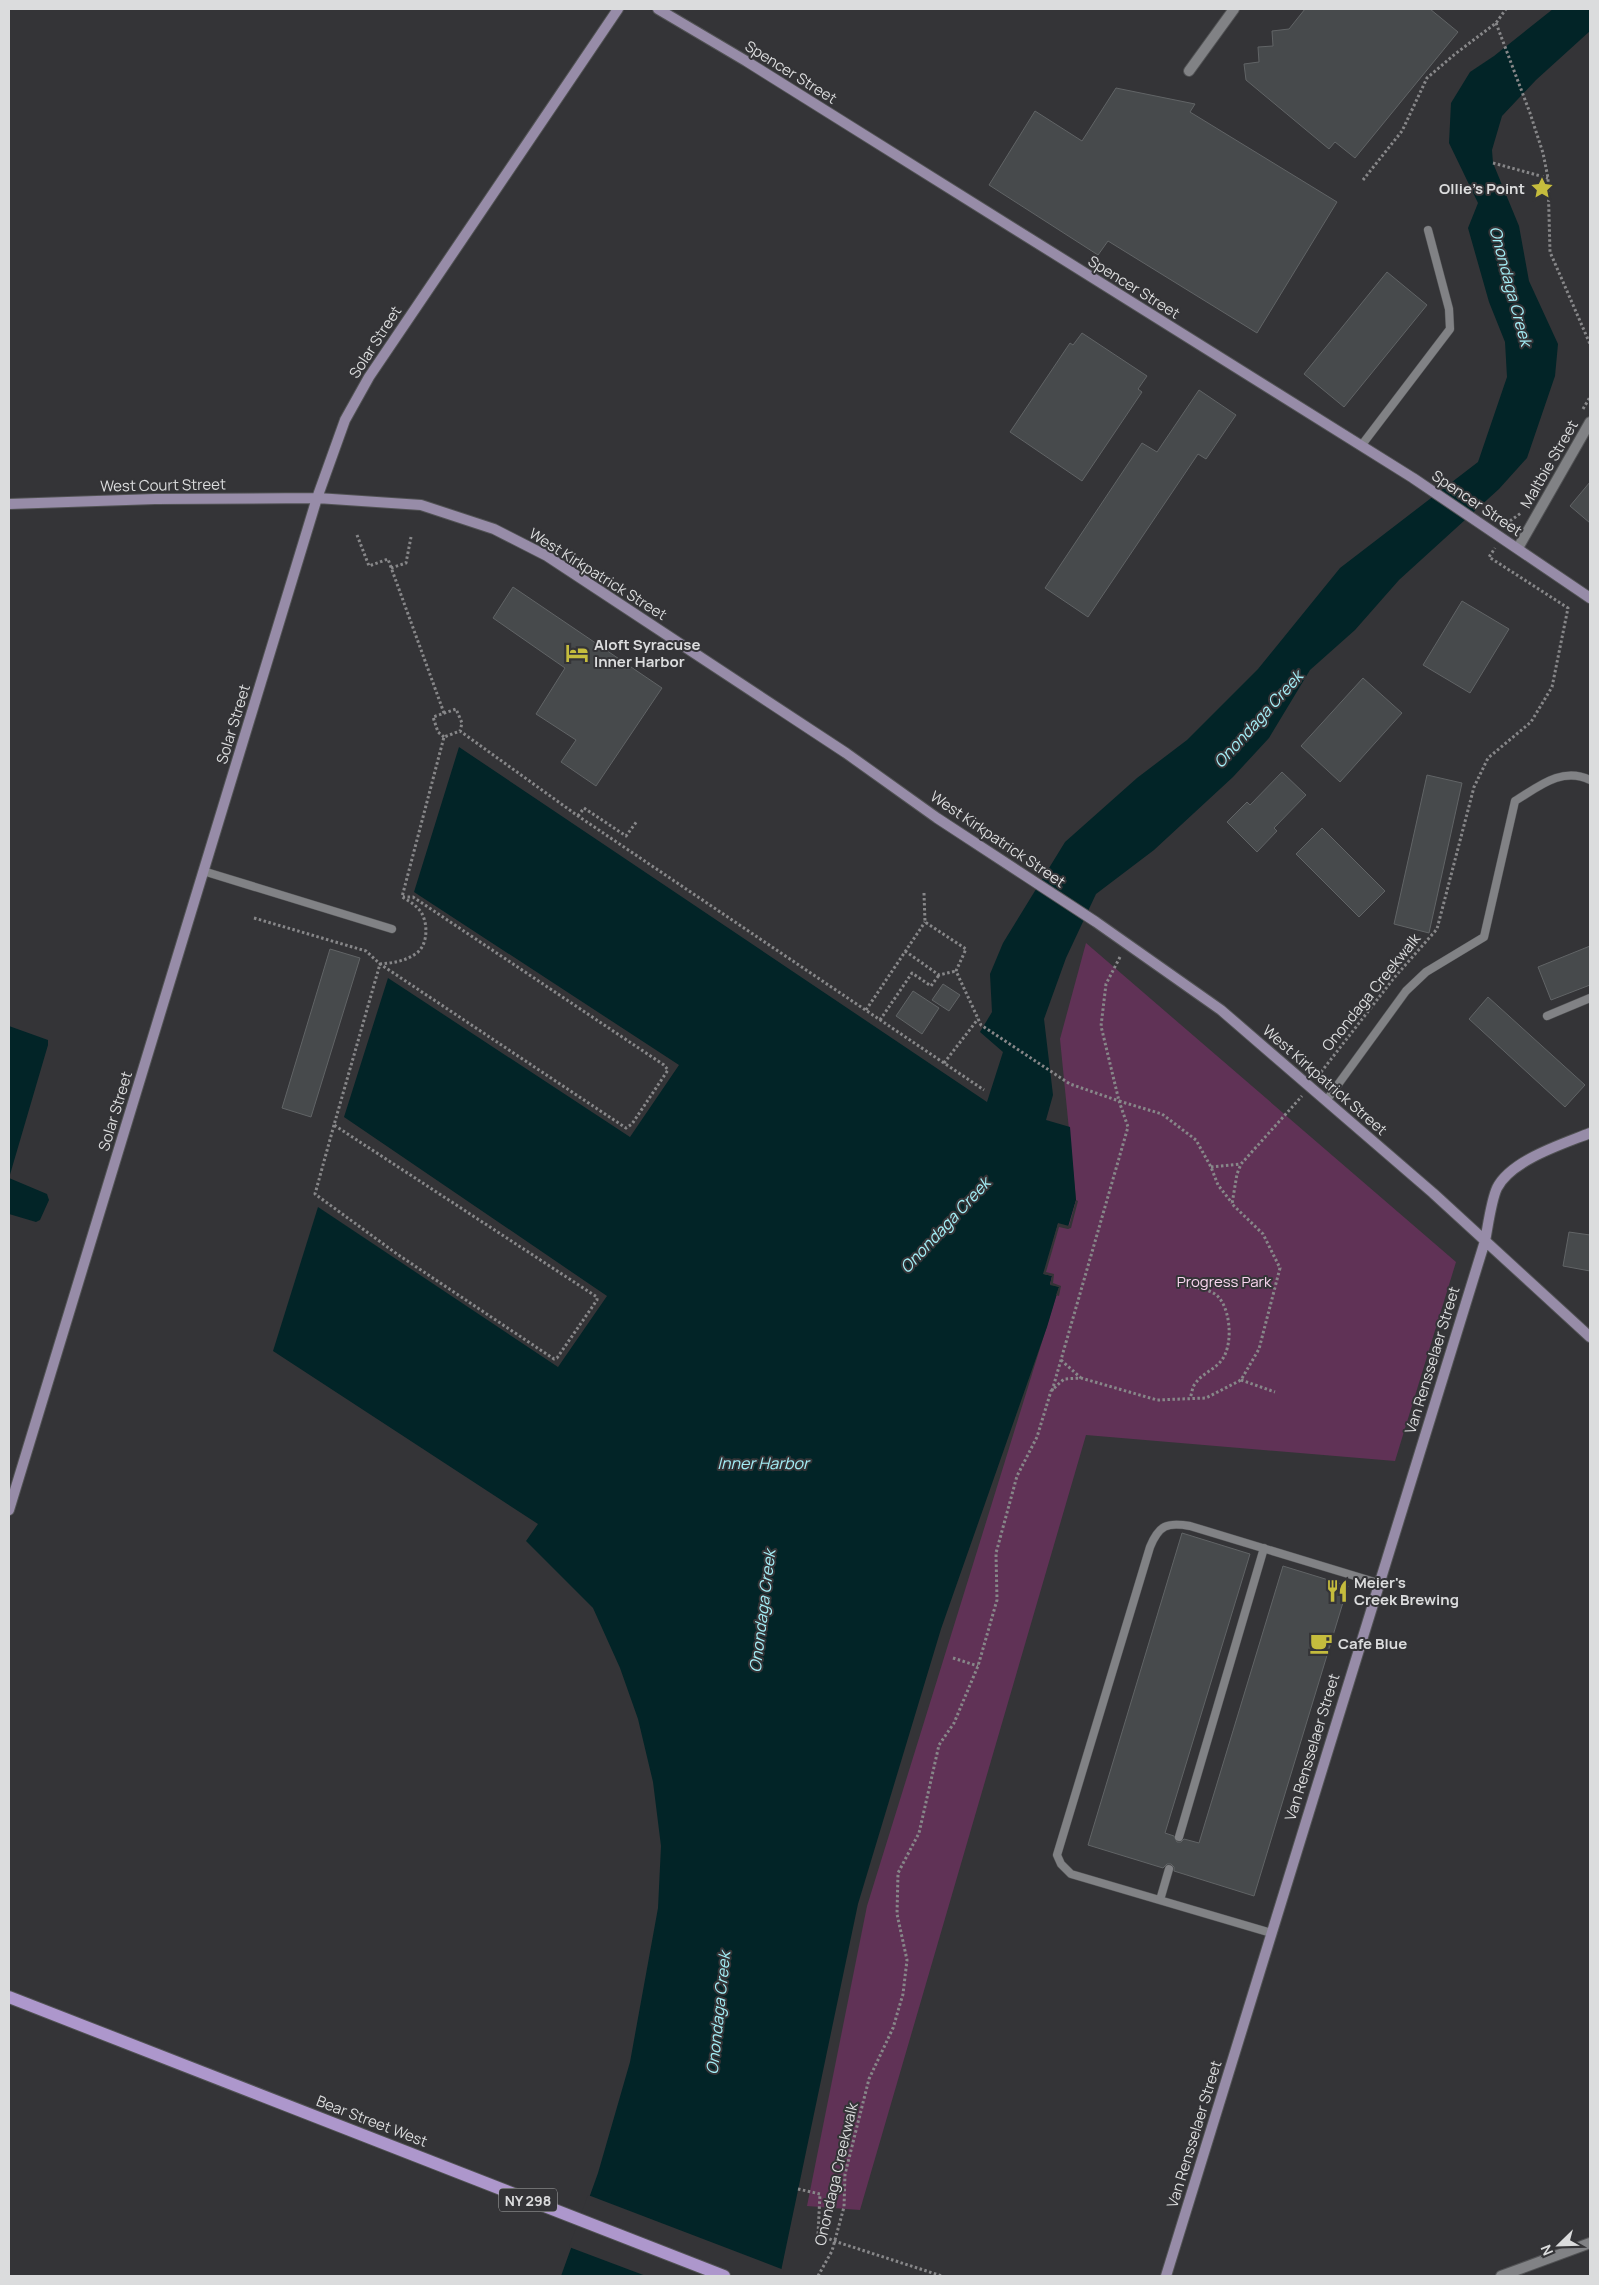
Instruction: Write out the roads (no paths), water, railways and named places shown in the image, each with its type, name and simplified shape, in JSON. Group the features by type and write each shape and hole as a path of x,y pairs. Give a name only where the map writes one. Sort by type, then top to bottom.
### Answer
{"main road":[{"name":"Bear Street West","path":"9,1997 724,2276"}],"street":[{"name":"Solar Street","path":"9,1510 317,498 345,420 369,377 618,9"},
{"name":"Spencer Street","path":"658,9 746,61 1413,478 1590,598"},
{"path":"1188,71 1234,9"},
{"name":"Maltbie Street","path":"1518,548 1590,422"},
{"name":"West Court Street","path":"9,504 155,499 317,498"},
{"name":"West Kirkpatrick Street","path":"317,498 421,505 494,529 547,556 846,753 937,818 1096,922 1126,945 1221,1010 1485,1241 1590,1337"},
{"name":"Van Rensselaer Street","path":"1166,2276 1378,1583 1485,1241 1497,1188 1505,1177 1546,1150 1590,1133"},
{"path":"1501,2276 1590,2243"}],"lane":[{"path":"1361,446 1450,329 1449,308 1428,230"},
{"path":"1326,1101 1406,991 1426,972 1484,937 1514,801 1554,778 1574,774 1590,780"},
{"path":"203,871 392,929"},
{"path":"1547,1016 1590,998"},
{"path":"1271,1933 1071,1874 1061,1864 1057,1855 1061,1841 1155,1535 1164,1526 1175,1523 1378,1583"},
{"path":"1179,1837 1264,1548"},
{"path":"1160,1900 1169,1870"}],"water":[{"name":"Inner Harbor","path":"1553,9 1590,9 1590,31 1536,80 1502,116 1492,150 1493,163 1519,226 1529,281 1558,344 1555,376 1527,458 1499,489 1399,580 1355,630 1310,670 1269,738 1233,777 1154,850 1096,894 1066,958 1044,1019 1053,1095 1046,1120 1070,1127 1076,1200 1068,1227 1058,1224 1044,1274 1052,1276 1050,1284 1059,1287 1047,1327 941,1629 858,1904 780,2276 561,2276 598,2173 630,2062 658,1908 661,1846 653,1782 638,1719 620,1668 593,1608 526,1541 538,1524 273,1351 318,1207 558,1367 607,1296 344,1117 388,978 630,1137 679,1065 414,892 459,747 987,1102 1003,1052 980,1032 992,1012 990,974 1003,943 1065,842 1137,778 1187,740 1258,669 1340,568 1478,462 1507,377 1505,342 1489,302 1468,228 1478,203 1449,143 1451,103 1470,72 1494,56"},
{"path":"9,1026 48,1040 48,1045 9,1178"},
{"path":"9,1178 47,1194 49,1200 40,1220 36,1222 9,1214"}],"place":[{"name":"Ollie's Point","path":"1542,188"},
{"name":"Aloft Syracuse Inner Harbor","path":"577,653"},
{"name":"Meier's Creek Brewing","path":"1337,1591"},
{"name":"Cafe Blue","path":"1321,1643"}],"water label":[{"name":"Onondaga Creek","path":"1511,286"},
{"name":"Onondaga Creek","path":"1258,719"},
{"name":"Onondaga Creek","path":"945,1225"},
{"name":"Onondaga Creek","path":"762,1611"},
{"name":"Onondaga Creek","path":"718,2013"}],"park label":[{"name":"Progress Park","path":"1224,1281"}]}
